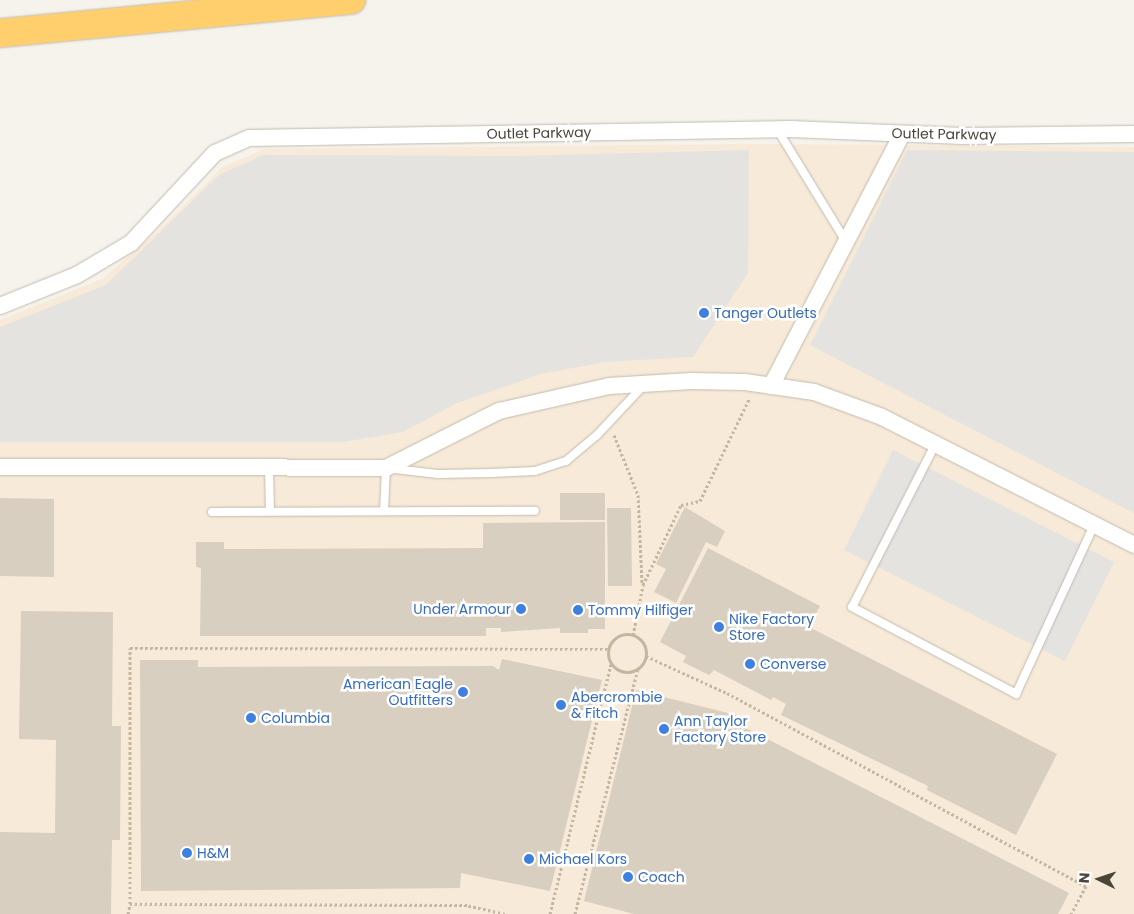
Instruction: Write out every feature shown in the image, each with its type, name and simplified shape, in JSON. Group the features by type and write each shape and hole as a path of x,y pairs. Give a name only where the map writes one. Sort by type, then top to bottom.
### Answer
{"highway":[{"path":"0,33 351,0"}],"street":[{"name":"Outlet Parkway","path":"0,306 77,276 131,243 215,153 249,138 777,129 902,134 1134,134"},
{"path":"764,385 902,134"},
{"path":"0,466 386,468 499,411 610,386 691,381 764,385 814,392 882,418 1134,545"}],"lane":[{"path":"777,129 845,240"},
{"path":"384,511 386,468 438,474 534,470 566,461 609,423 646,384"},
{"path":"936,444 852,607 1016,694 1094,524"},
{"path":"269,468 270,511"},
{"path":"212,512 535,511"}],"path":[{"path":"642,585 681,505 700,501 764,385"},
{"path":"609,423 638,495 642,585 633,635"},
{"path":"550,914 611,664 608,649 617,636 633,635 643,643 646,656 638,669 575,914"},
{"path":"128,914 130,904 130,648 608,649"},
{"path":"646,656 727,693 1086,886 1071,914"},
{"path":"611,664 624,672 638,669"},
{"path":"130,904 467,906 505,914"}],"shaded area":[{"name":"Tanger Outlets","path":"748,144 1134,147 1134,914 0,914 0,320 102,279 158,231 221,168 264,149"},
{"path":"749,150 748,273 693,357 604,362 541,374 457,403 403,432 343,442 0,442 0,327 106,285 219,175 263,155 517,156"},
{"path":"907,150 1134,152 1134,513 810,345"},
{"path":"893,450 1114,562 1065,661 844,550"}],"building":[{"path":"560,493 605,493 605,520 560,520"},
{"path":"0,498 54,499 54,577 0,576"},
{"path":"685,507 725,531 717,547 706,542 676,603 654,592 666,569 656,564"},
{"path":"607,508 631,508 632,586 608,586"},
{"path":"605,522 605,629 588,629 588,633 560,633 560,628 501,632 501,628 486,628 486,636 200,636 201,568 196,567 196,542 224,542 224,549 483,548 483,523"},
{"path":"708,548 820,606 809,627 1057,754 1016,835 927,790 928,786 781,715 786,704 773,697 771,700 714,670 709,675 683,662 686,656 660,642"},
{"path":"21,611 113,612 112,726 121,726 120,840 112,840 111,914 0,914 0,832 55,833 56,740 19,739"},
{"path":"502,659 602,680 550,891 461,873 460,888 141,891 140,660 198,660 198,667 493,666 499,670"},
{"path":"636,690 736,715 733,725 738,724 1069,893 1058,914 634,914 584,901"}],"place":[{"name":"Tanger Outlets","path":"704,313"},
{"name":"Under Armour","path":"521,609"},
{"name":"Tommy Hilfiger","path":"578,610"},
{"name":"Nike Factory Store","path":"719,627"},
{"name":"Converse","path":"750,664"},
{"name":"American Eagle Outfitters","path":"463,692"},
{"name":"Abercrombie & Fitch","path":"561,705"},
{"name":"Columbia","path":"251,718"},
{"name":"Ann Taylor Factory Store","path":"664,729"},
{"name":"H&M","path":"187,853"},
{"name":"Michael Kors","path":"529,859"},
{"name":"Coach","path":"628,877"}]}
